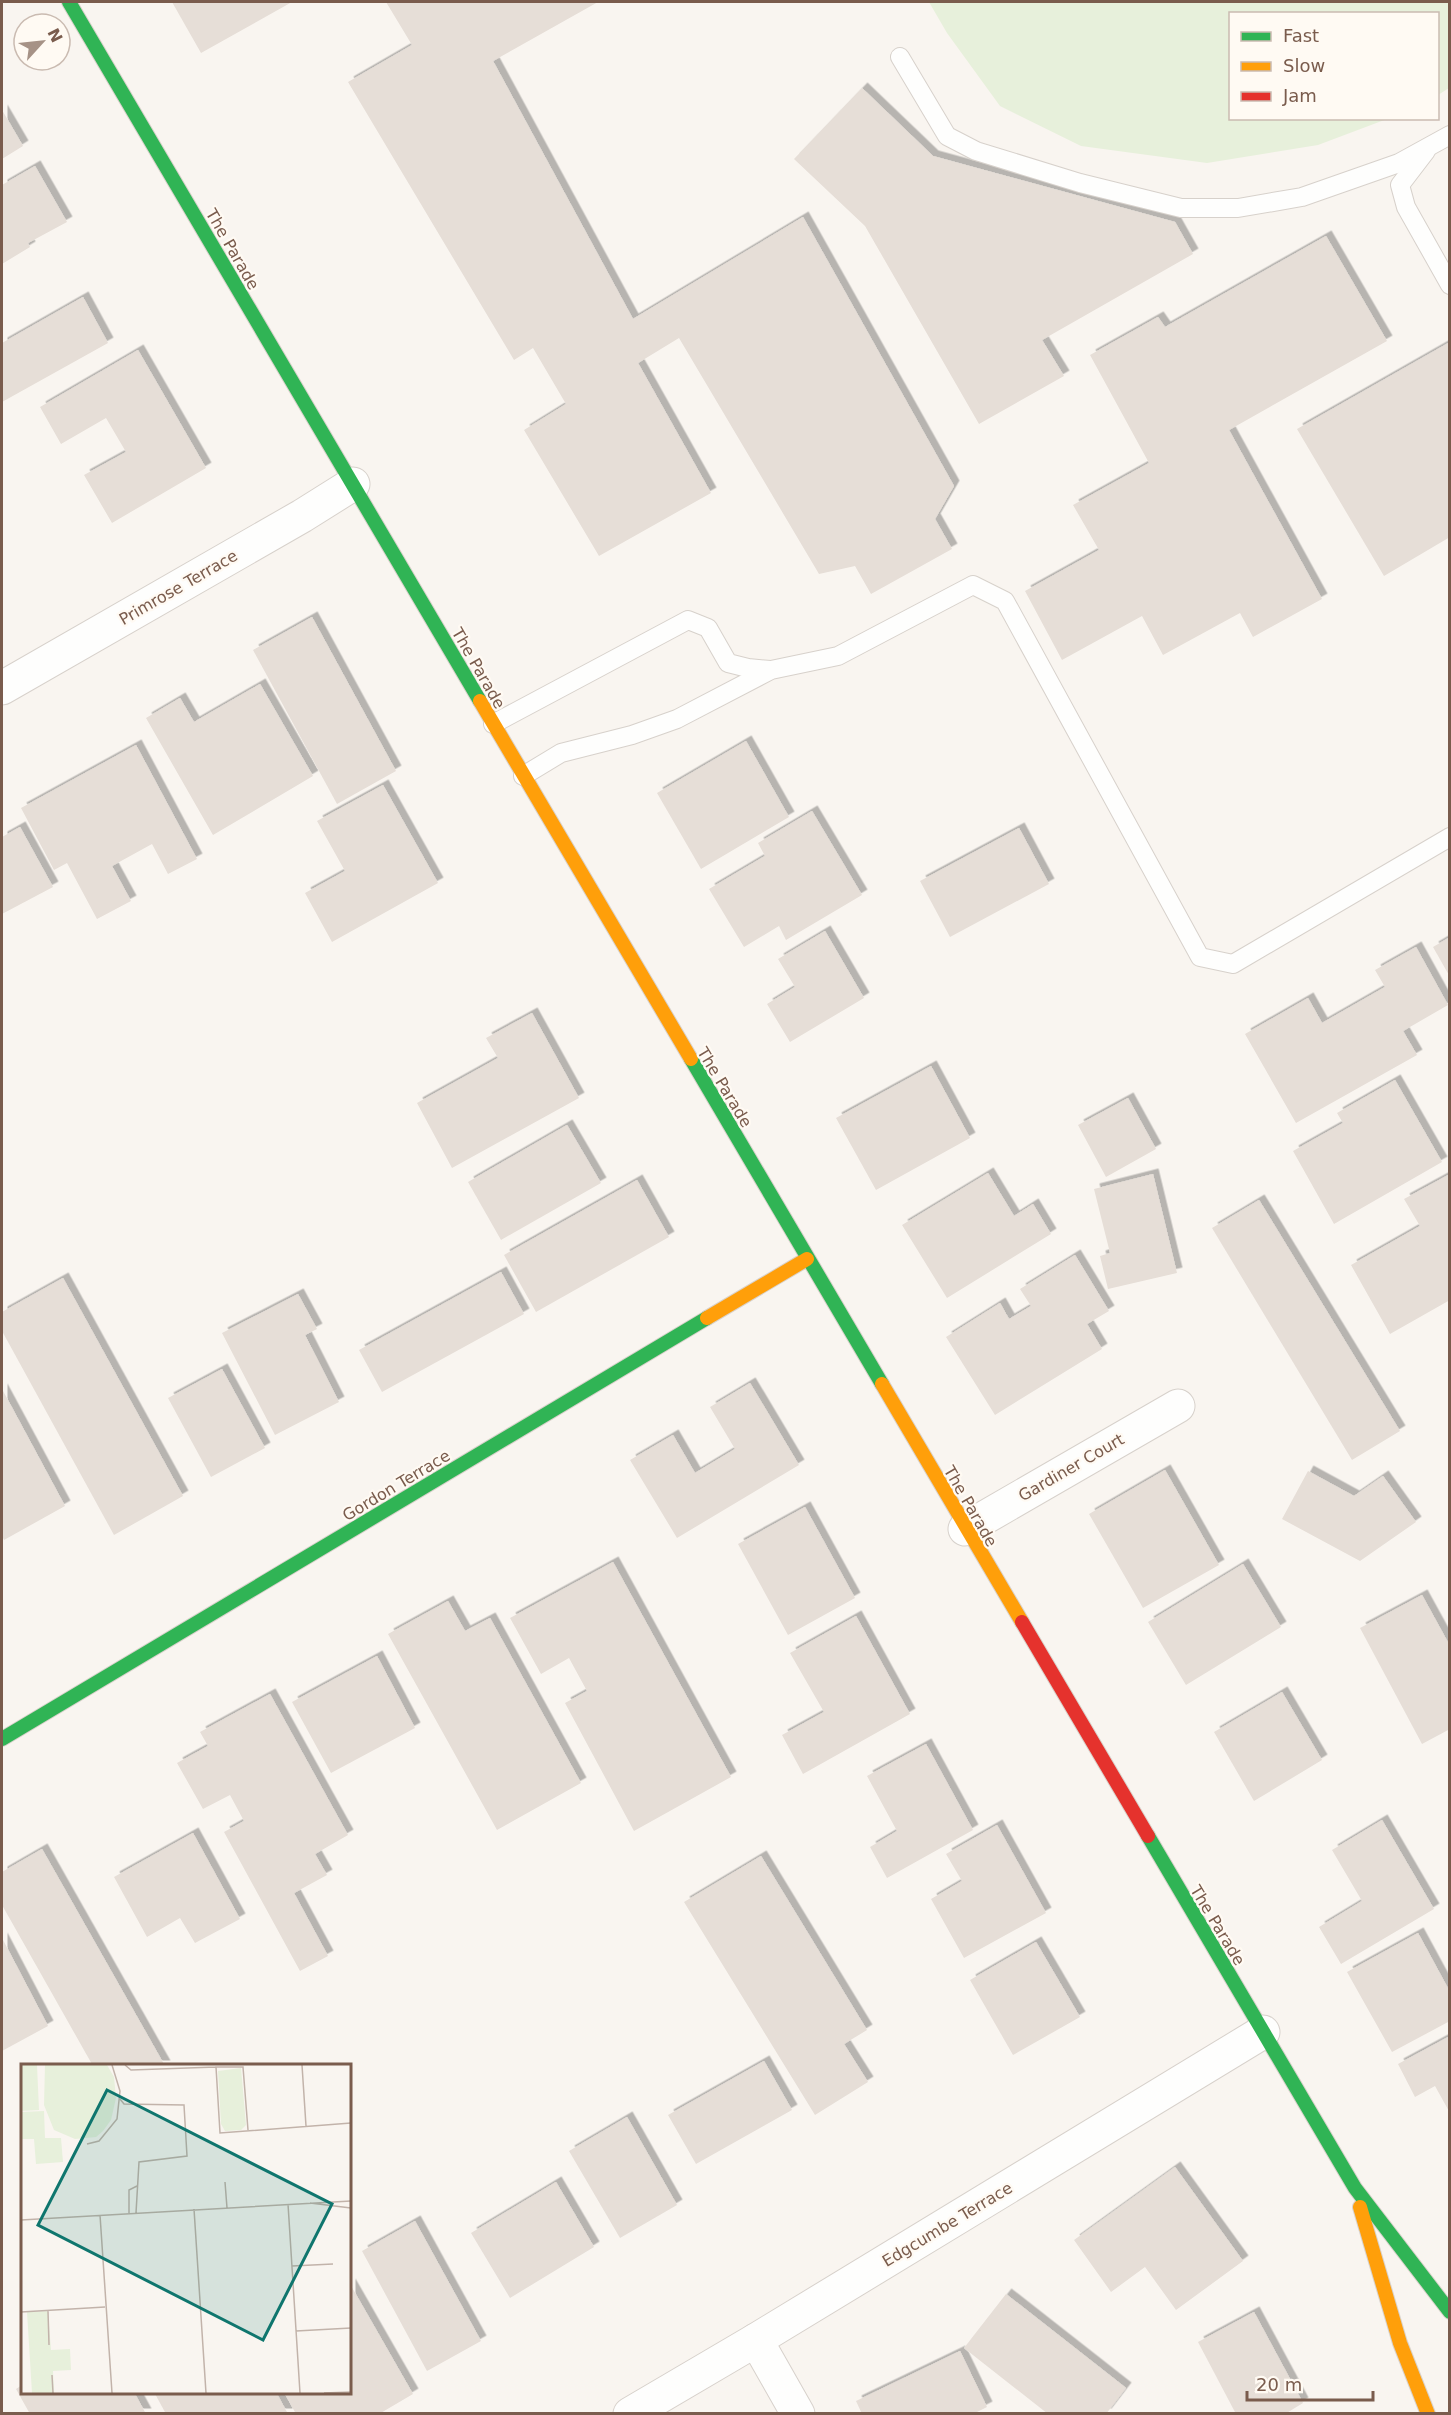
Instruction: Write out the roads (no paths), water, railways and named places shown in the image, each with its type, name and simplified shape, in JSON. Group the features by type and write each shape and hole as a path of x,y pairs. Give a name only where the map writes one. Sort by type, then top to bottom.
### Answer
{"main road":[{"name":"The Parade","path":"69,2 965,1529 1355,2188 1449,2312"},
{"name":"Gordon Terrace","path":"2,1739 807,1259"},
{"name":"The Parade","path":"1355,2188 1400,2343 1428,2414"}],"street":[{"name":"Primrose Terrace","path":"2,688 302,516 353,484"},
{"name":"Gardiner Court","path":"965,1529 1178,1406"},
{"name":"Edgcumbe Terrace","path":"630,2414 1263,2032"},
{"path":"756,2340 798,2414"}],"lane":[{"path":"900,57 947,136 976,152 1070,180 1181,208 1238,208 1302,197 1399,162 1449,135"},
{"path":"1428,147 1400,185 1406,207 1449,285"},
{"path":"523,776 561,753 632,735 677,719 771,670 838,656 973,585 1005,601 1200,957 1233,964 1449,837"},
{"path":"493,724 688,620 708,628 728,663 771,670"}]}
